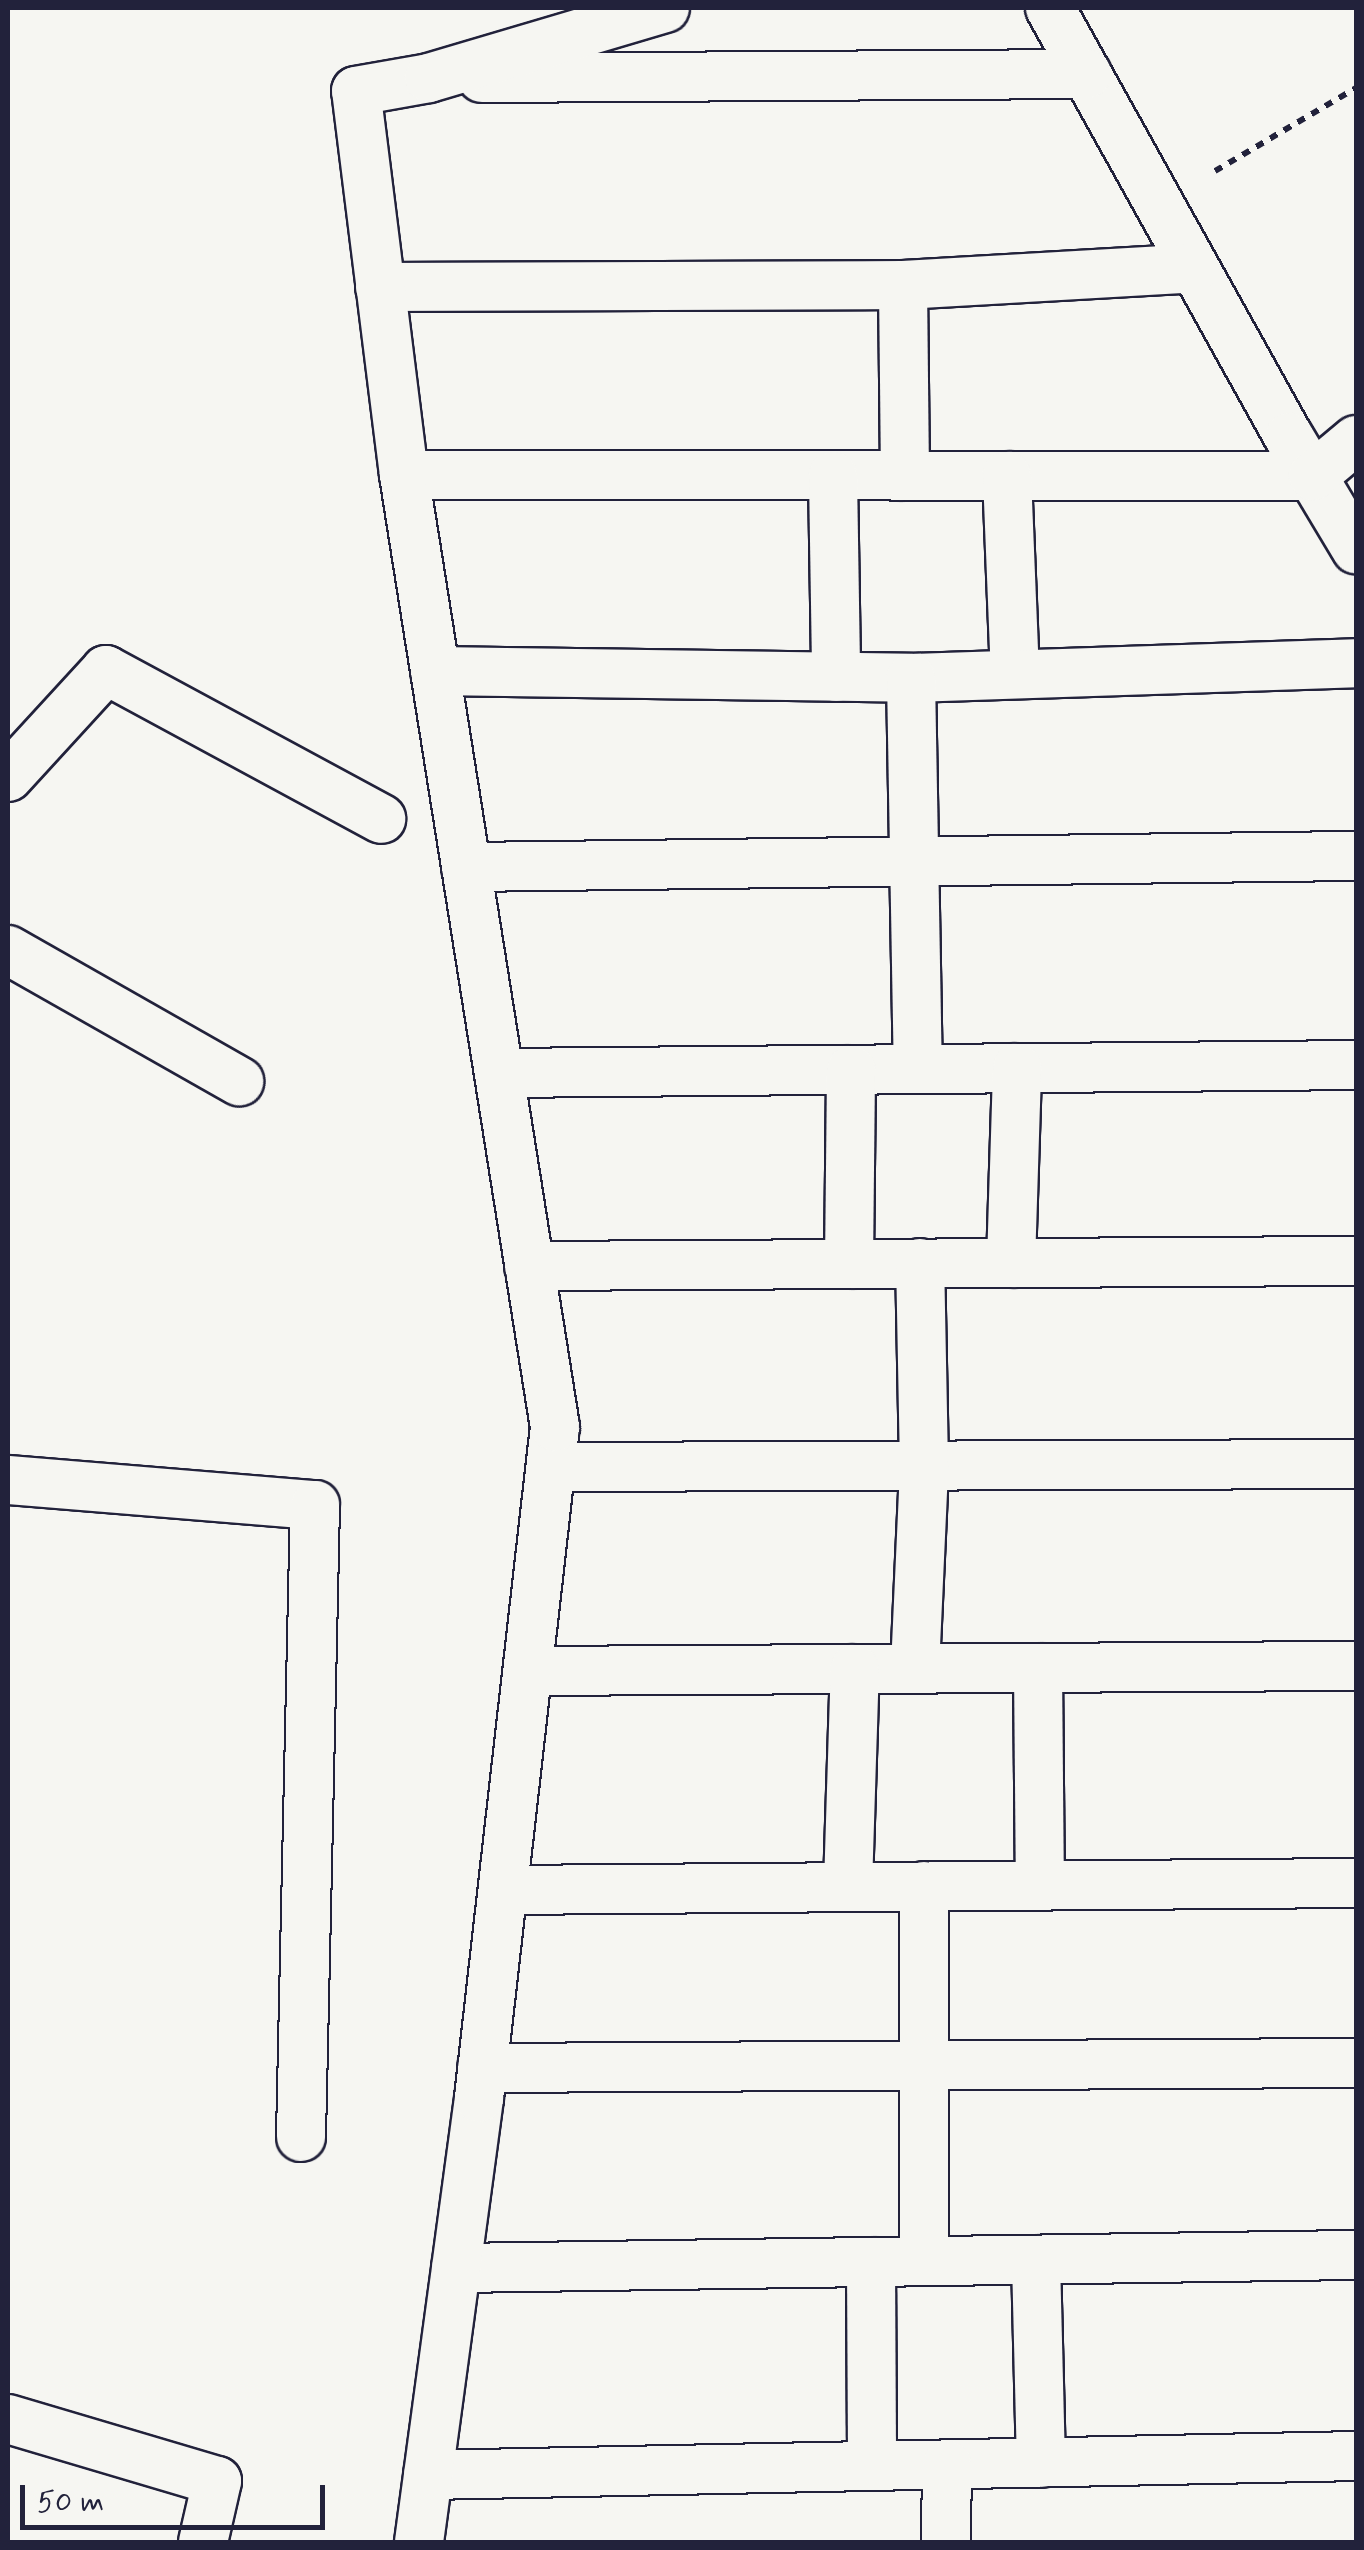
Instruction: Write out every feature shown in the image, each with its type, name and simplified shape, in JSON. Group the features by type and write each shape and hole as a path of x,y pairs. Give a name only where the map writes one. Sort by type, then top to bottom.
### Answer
{"street":[{"path":"419,2542 482,2068 555,1427 404,475 356,91 429,78 665,8"},
{"path":"1050,8 1356,548"},
{"path":"429,78 1087,74"},
{"path":"380,286 904,285 1195,268"},
{"path":"904,285 905,476"},
{"path":"404,475 1313,476 1356,440"},
{"path":"833,476 836,677"},
{"path":"1007,476 1016,674"},
{"path":"435,671 910,678 1356,662"},
{"path":"8,777 106,670 381,819"},
{"path":"910,678 918,1069"},
{"path":"466,866 1356,856"},
{"path":"8,950 239,1081"},
{"path":"499,1073 1356,1065"},
{"path":"1011,1263 1017,1068"},
{"path":"849,1264 851,1070"},
{"path":"529,1266 1356,1260"},
{"path":"916,1668 924,1466 920,1263"},
{"path":"551,1467 1356,1464"},
{"path":"8,1480 316,1505 301,2138"},
{"path":"528,1671 1356,1666"},
{"path":"1038,1668 1040,1885"},
{"path":"848,1886 855,1669"},
{"path":"502,1890 1356,1883"},
{"path":"924,1886 924,2261"},
{"path":"482,2068 1356,2063"},
{"path":"456,2268 1356,2255"},
{"path":"1036,2260 1041,2463"},
{"path":"872,2262 872,2466"},
{"path":"8,2419 217,2481 203,2542"},
{"path":"428,2475 1356,2456"},
{"path":"946,2542 947,2465"}],"path":[{"path":"1216,170 1356,88"}]}
